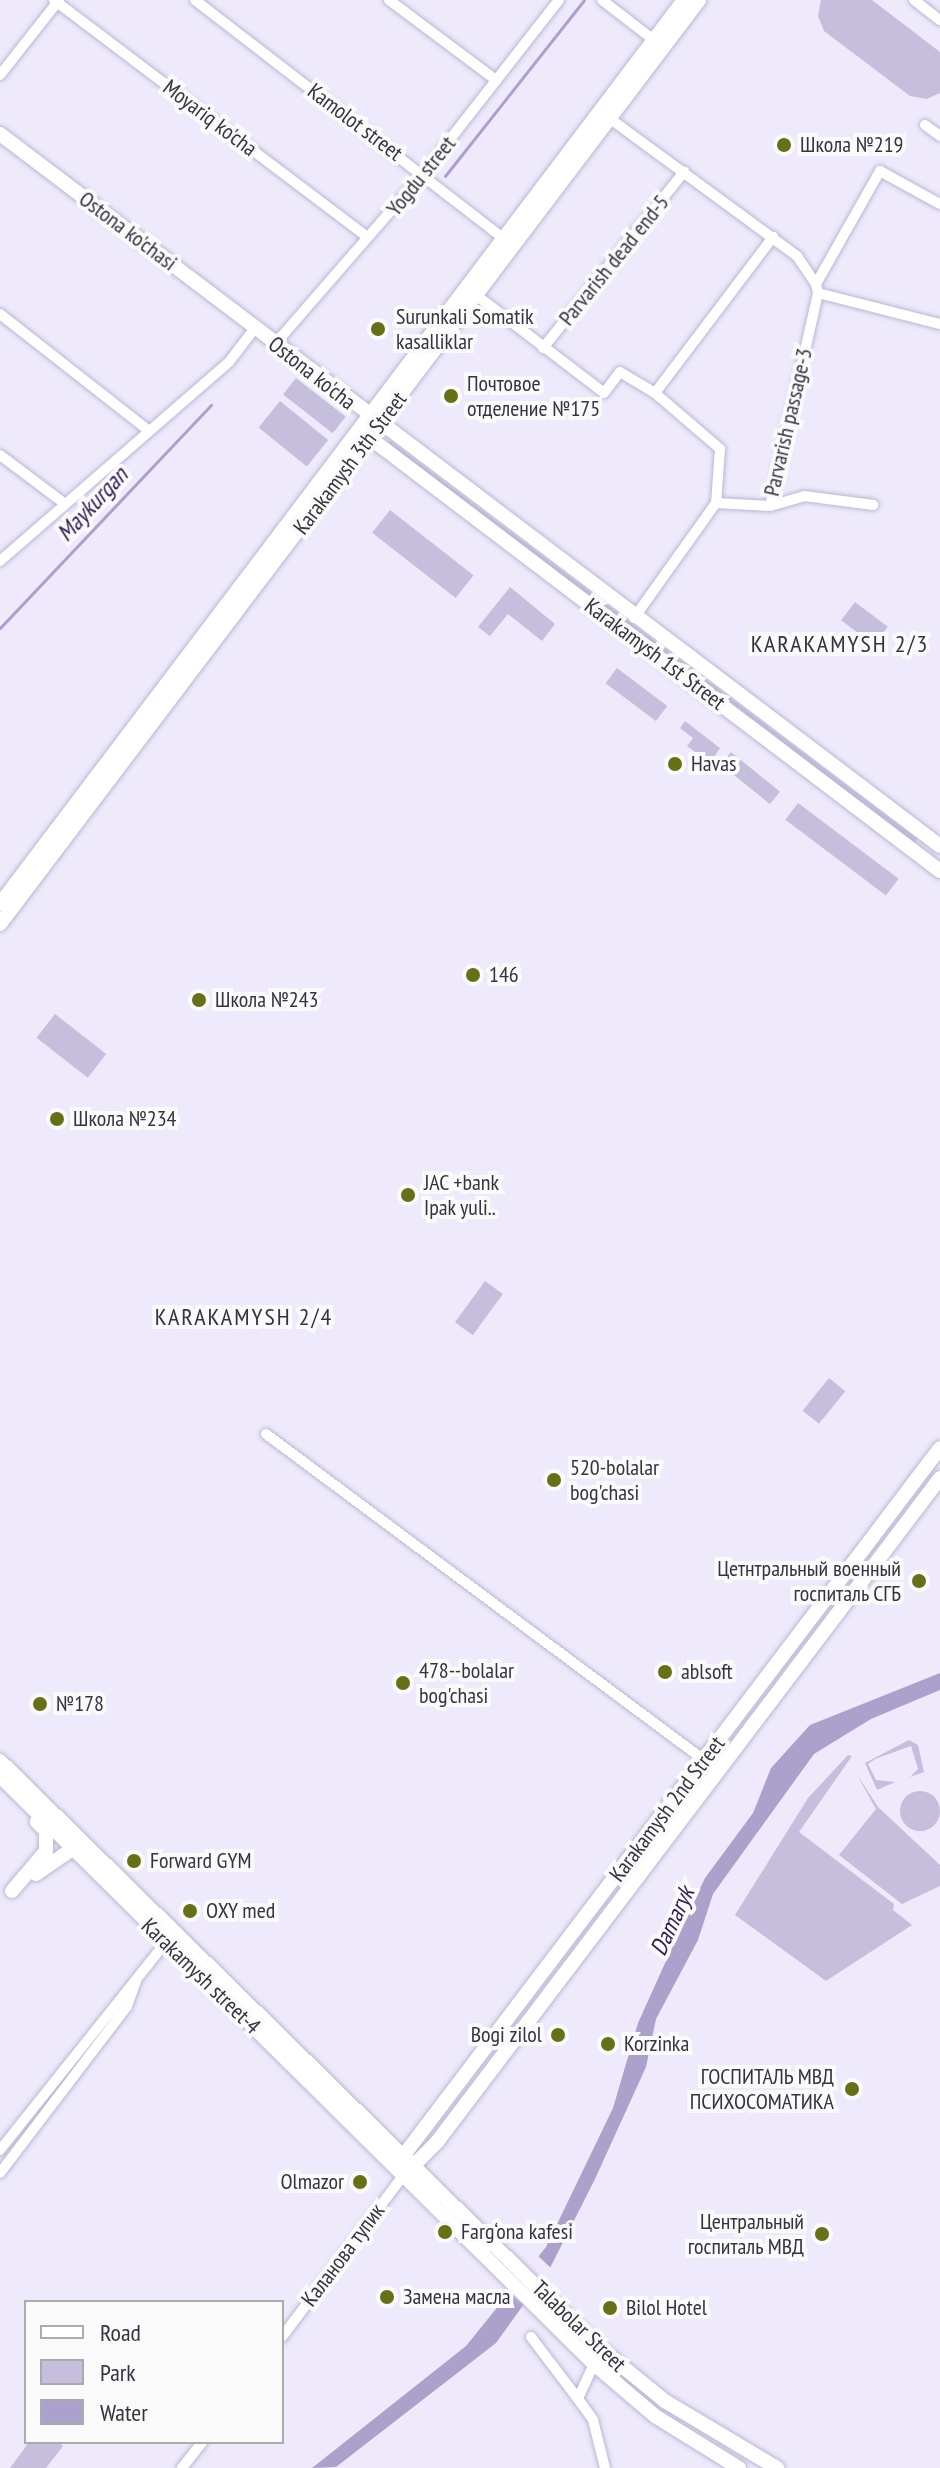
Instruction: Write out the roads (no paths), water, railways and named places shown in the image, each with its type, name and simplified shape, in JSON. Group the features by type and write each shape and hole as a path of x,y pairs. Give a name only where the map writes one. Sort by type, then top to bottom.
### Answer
{"main road":[{"name":"Karakamysh 3th Street","path":"659,44 684,0"},
{"name":"Karakamysh 3th Street","path":"0,924 605,114 659,44 699,0"},
{"name":"Ostona ko'chasi","path":"0,134 255,328"},
{"name":"Karakamysh 3th Street","path":"0,904 476,295 509,242"},
{"name":"Ostona ko'cha","path":"255,328 372,427"},
{"name":"Karakamysh 1st Street","path":"372,427 937,844"},
{"name":"Karakamysh 1st Street","path":"372,427 940,871"},
{"path":"922,857 937,844"},
{"name":"Karakamysh 2nd Street","path":"404,2155 940,1448"},
{"name":"Karakamysh 2nd Street","path":"411,2170 940,1478"},
{"path":"735,1720 748,1729"},
{"name":"Karakamysh street-4","path":"0,1761 19,1795 77,1845"},
{"name":"Karakamysh street-4","path":"7,1778 411,2170"},
{"path":"6,1896 42,1858 47,1843 46,1831 19,1795"},
{"path":"6,1896 77,1845"},
{"name":"Karakamysh street-4","path":"170,1936 404,2155"},
{"name":"Talabolar Street","path":"404,2155 411,2170 556,2314 665,2401 777,2468"},
{"name":"Talabolar Street","path":"556,2314 594,2364 655,2416 739,2468"}],"street":[{"name":"Kamolot street","path":"195,0 509,242"},
{"path":"389,0 496,80"},
{"name":"Yogdu street","path":"275,344 365,235 377,229 426,176 559,0"},
{"path":"602,0 659,44"},
{"path":"914,0 940,20"},
{"path":"0,75 57,1"},
{"name":"Moyariq ko'cha","path":"57,1 365,235"},
{"path":"605,114 797,256 817,288 940,324"},
{"path":"925,125 940,136"},
{"name":"Parvarish passage-3","path":"716,503 770,506 817,288 880,171 940,204"},
{"name":"Parvarish dead end-5","path":"543,348 684,172"},
{"path":"655,393 773,237"},
{"path":"476,295 604,393 620,372 655,393 720,449 716,503 634,618"},
{"path":"0,314 149,431"},
{"path":"0,561 229,362 255,328"},
{"path":"0,455 65,504"},
{"path":"770,506 804,496 873,505"},
{"path":"266,1434 704,1760"},
{"path":"0,2150 170,1936"},
{"path":"0,2173 127,2006 138,1976"},
{"name":"Каланова тупик","path":"284,2334 411,2170"},
{"path":"531,2337 593,2420 605,2468"},
{"path":"578,2399 594,2364"},
{"path":"182,2468 200,2444"}],"water":[{"path":"940,1673 940,1690 871,1719 814,1754 713,1894 698,1940 656,2019 646,2067 595,2179 550,2268 496,2343 336,2467 312,2468 466,2346 546,2247 613,2108 638,2023 685,1919 705,1878 753,1813 771,1768 810,1725"}],"waterway":[{"name":"Maykurgan","path":"445,176 584,0"},
{"name":"Maykurgan","path":"0,628 211,405"}],"place":[{"name":"Школа №219","path":"784,145"},
{"name":"Surunkali Somatik kasalliklar","path":"378,329"},
{"name":"Почтовое отделение №175","path":"451,396"},
{"name":"Havas","path":"675,764"},
{"name":"146","path":"473,975"},
{"name":"Школа №243","path":"199,1000"},
{"name":"Школа №234","path":"57,1119"},
{"name":"JAC +bank Ipak yuli..","path":"408,1195"},
{"name":"520-bolalar bog'chasi","path":"554,1480"},
{"name":"Цетнтральный военный госпиталь СГБ","path":"919,1581"},
{"name":"ablsoft","path":"665,1672"},
{"name":"478--bolalar bog'chasi","path":"403,1683"},
{"name":"№178","path":"40,1704"},
{"name":"Forward GYM","path":"134,1861"},
{"name":"OXY med","path":"190,1911"},
{"name":"Bogi zilol","path":"558,2035"},
{"name":"Korzinka","path":"608,2044"},
{"name":"ГОСПИТАЛЬ МВД ПСИХОСОМАТИКА","path":"852,2089"},
{"name":"Olmazor","path":"360,2182"},
{"name":"Farg‘ona kafesi","path":"445,2232"},
{"name":"Центральный госпиталь МВД","path":"822,2234"},
{"name":"Замена масла","path":"387,2297"},
{"name":"Bilol Hotel","path":"610,2308"}],"district":[{"name":"KARAKAMYSH 2/3","path":"840,644"},
{"name":"KARAKAMYSH 2/4","path":"244,1317"}],"water label":[{"name":"Damaryk","path":"672,1921"}]}
